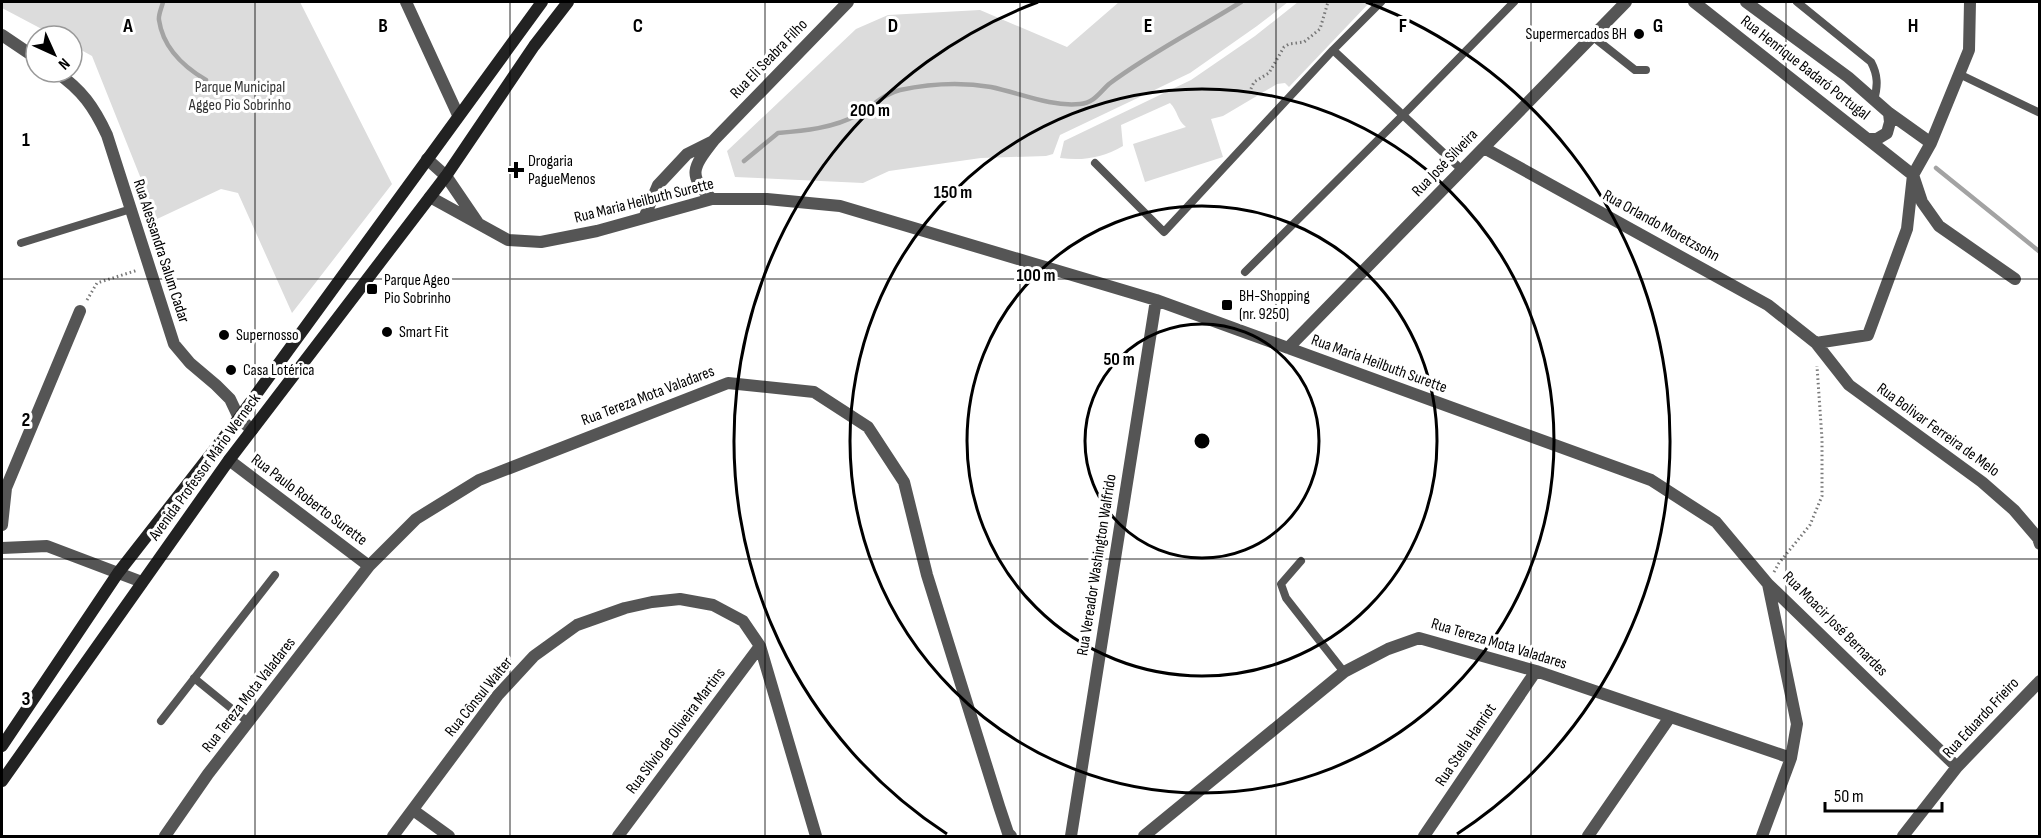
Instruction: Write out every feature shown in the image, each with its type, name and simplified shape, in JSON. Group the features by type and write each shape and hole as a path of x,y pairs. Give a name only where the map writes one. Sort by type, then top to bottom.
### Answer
{"main road":[{"name":"Avenida Professor Mário Werneck","path":"2,746 117,573 239,418 542,2"},
{"name":"Avenida Professor Mário Werneck","path":"2,781 229,460 446,176 534,46 568,2"}],"street":[{"path":"406,2 458,115"},
{"name":"Rua Eli Seabra Filho","path":"712,199 698,187 695,174 700,159 714,140 848,2"},
{"name":"Rua José Silveira","path":"1288,348 1626,2"},
{"name":"Rua Henrique Badaró Portugal","path":"1694,2 1913,175"},
{"name":"Rua Henrique Badaró Portugal","path":"1746,2 1848,76 1888,113 1931,143"},
{"path":"1816,343 1868,335 1907,229 1913,175 1931,143 1969,50 1970,2"},
{"path":"2,35 24,50"},
{"name":"Rua Alessandra Salum Cadar","path":"74,84 95,110 107,135 174,344 190,363 230,399 239,418 252,430"},
{"name":"Rua Henrique Badaró Portugal","path":"1868,139 1877,139 1887,133 1890,122 1888,113"},
{"name":"Rua Eli Seabra Filho","path":"644,218 658,185 687,154 714,140"},
{"name":"Rua Orlando Moretzsohn","path":"1484,147 1768,304 1816,343"},
{"path":"427,159 446,176 479,226"},
{"path":"1913,175 1922,202 1939,226 2014,279"},
{"name":"Rua Maria Heilbuth Surette","path":"430,196 479,226 508,240 541,242 597,231 712,199 767,199 840,206 1156,300 1651,480 1716,522 1768,584 1797,724 1791,758 1762,837"},
{"name":"Rua Vereador Washington Walfrido","path":"1071,837 1156,300"},
{"path":"2,525 6,488 80,311"},
{"name":"Rua Bolivar Ferreira de Melo","path":"1816,343 1849,385 1982,482 2014,510 2038,538 2040,544"},
{"name":"Rua Tereza Mota Valadares","path":"165,837 208,774 369,566 416,519 479,480 728,383 814,392 868,427 904,482 931,586 999,806 1011,837"},
{"name":"Rua Paulo Roberto Surette","path":"229,460 369,566"},
{"path":"2,548 47,546 142,582"},
{"name":"Rua Moacir José Bernardes","path":"1768,584 1957,767"},
{"name":"Rua Cônsul Walter","path":"393,837 498,695 534,656 577,626 626,608 680,598 713,605 743,621 760,646 816,837"},
{"name":"Rua Tereza Mota Valadares","path":"1144,837 1344,672 1388,649 1419,638 1536,671 1791,758"},
{"name":"Rua Sílvio de Oliveira Martins","path":"618,837 760,646"},
{"name":"Rua Stella Hanriot","path":"1424,837 1536,671"},
{"name":"Rua Eduardo Frieiro","path":"1904,837 1957,767 2040,681"},
{"path":"1588,837 1670,717"},
{"path":"413,810 449,837"}],"lane":[{"path":"1095,163 1164,232 1333,50 1381,2"},
{"path":"1245,272 1403,116 1514,2"},
{"path":"1797,2 1871,62 1875,68 1877,86 1874,100"},
{"path":"1592,36 1635,70 1646,70"},
{"path":"1333,50 1462,170"},
{"path":"1959,74 2040,113"},
{"path":"21,243 130,209"},
{"path":"1301,561 1281,584 1286,598 1344,672"},
{"path":"161,721 275,574"},
{"path":"194,678 248,722"}],"path":[{"path":"1249,93 1254,82 1269,73 1284,47 1304,42 1320,29 1328,2"},
{"path":"80,311 97,283 149,267"},
{"name":"Rua Moacir José Bernardes","path":"1768,584 1779,563 1810,525 1822,496 1822,439 1816,343"}],"green space":[{"name":"Parque Municipal Aggeo Pio Sobrinho","path":"2,2 300,2 392,184 292,313 238,193 221,189 157,219 92,56 84,52 84,24 32,24 2,8"},
{"path":"1119,2 1288,2 1190,73 1060,135 1053,154 981,158 889,171 863,183 735,177 727,151 856,29 888,15 980,10 1067,47"},
{"path":"1298,2 1370,2 1289,87 1285,83 1277,84 1223,116 1211,119 1223,157 1145,182 1133,144 1186,127 1170,103 1121,125 1123,146 1115,150 1092,158 1060,158 1064,141 1191,80 1255,36"}],"waterway":[{"path":"163,2 159,18 165,39 176,56 206,80"},
{"path":"744,161 778,133 808,130 838,123 857,115 888,94 911,88 945,84 980,85 1058,103 1085,103 1141,62 1241,2"},
{"path":"1936,168 2040,252"}],"place":[{"name":"Supermercados BH","path":"1639,34"},
{"name":"Drogaria PagueMenos","path":"516,170"},
{"name":"Parque Ageo Pio Sobrinho","path":"372,289"},
{"name":"BH-Shopping (nr. 9250)","path":"1227,305"},
{"name":"Smart Fit","path":"387,332"},
{"name":"Supernosso","path":"224,335"},
{"name":"Casa Lotérica","path":"231,370"}]}
